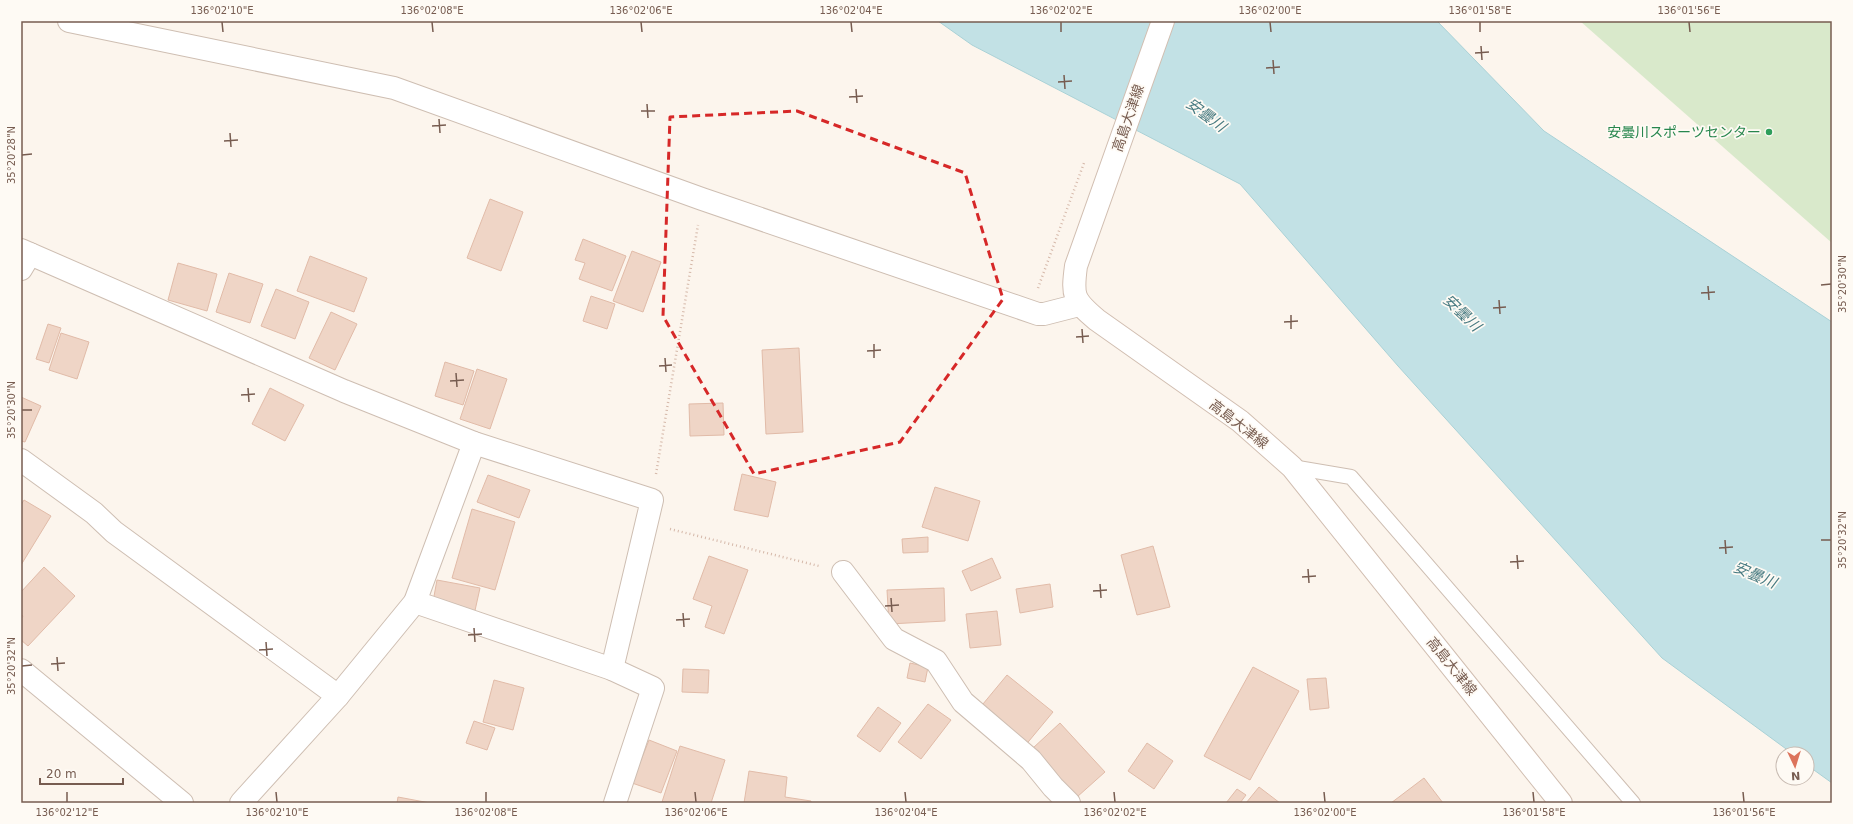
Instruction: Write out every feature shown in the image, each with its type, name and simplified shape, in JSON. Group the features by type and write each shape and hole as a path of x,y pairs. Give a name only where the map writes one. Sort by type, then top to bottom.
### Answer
{"street":[{"path":"69,21 394,88 702,199 1038,314 1044,314 1079,305"},
{"name":"高島大津線","path":"1163,21 1076,266 1073,288 1079,305 1097,320 1240,421 1292,467 1561,803"},
{"path":"24,258 344,391 474,443 652,500 612,670"},
{"path":"241,803 338,696 415,602 474,443"},
{"path":"21,460 94,513 114,532 338,696"},
{"path":"843,572 894,639 936,661 963,702 1031,760 1052,787 1069,803"},
{"path":"415,602 612,670 653,688 615,803"},
{"path":"21,670 182,803"}],"lane":[{"path":"1292,467 1351,477 1633,803"}],"path":[{"path":"652,500 702,199"},
{"path":"647,523 843,572"}],"highlighted area":[{"path":"797,111 965,173 1003,299 900,442 754,474 663,316 670,117"}],"green space":[{"name":"安曇川スポーツセンター","path":"1580,21 1832,21 1832,243"}],"water":[{"name":"安曇川","path":"938,21 1437,21 1544,131 1832,322 1832,783 1815,771 1815,746 1782,746 1662,658 1398,366 1240,184 972,45"}],"building":[{"path":"490,199 523,212 501,271 467,258"},
{"path":"583,239 626,256 612,291 579,279 585,263 575,260"},
{"path":"632,251 661,262 643,312 613,301"},
{"path":"310,256 367,278 354,312 297,291"},
{"path":"178,263 217,274 207,311 168,300"},
{"path":"229,273 263,284 250,323 216,312"},
{"path":"276,289 309,302 295,339 261,326"},
{"path":"591,296 615,304 607,329 583,321"},
{"path":"331,312 357,324 335,370 309,358"},
{"path":"48,324 61,328 49,363 36,359"},
{"path":"61,333 89,342 77,379 49,370"},
{"path":"799,348 803,432 766,434 762,350"},
{"path":"445,362 474,371 463,405 435,396"},
{"path":"477,369 507,379 490,429 460,419"},
{"path":"270,388 304,405 285,441 252,424"},
{"path":"21,397 41,406 25,442 21,441"},
{"path":"723,403 724,435 690,436 689,404"},
{"path":"742,474 776,482 768,517 734,510"},
{"path":"488,475 530,490 519,518 477,502"},
{"path":"935,487 980,501 968,541 922,527"},
{"path":"24,500 51,516 21,565 21,505"},
{"path":"472,509 515,522 495,590 452,578"},
{"path":"928,537 928,552 903,553 902,539"},
{"path":"1153,546 1170,607 1137,615 1121,555"},
{"path":"709,556 748,570 724,634 705,627 712,606 693,599"},
{"path":"992,558 1001,578 971,591 962,571"},
{"path":"44,567 75,596 28,646 21,640 21,619 23,616 21,614 21,592"},
{"path":"437,580 480,588 474,615 432,607"},
{"path":"1050,584 1053,607 1020,613 1016,589"},
{"path":"944,588 945,621 889,624 887,590"},
{"path":"997,611 1001,645 970,648 966,614"},
{"path":"910,663 928,667 925,682 907,678"},
{"path":"1253,667 1299,691 1250,780 1204,756"},
{"path":"683,669 709,670 708,693 682,692"},
{"path":"1007,675 1053,712 1024,747 978,710"},
{"path":"1326,678 1329,708 1310,710 1307,679"},
{"path":"494,680 524,688 513,730 483,722"},
{"path":"928,704 951,720 921,759 898,742"},
{"path":"878,707 901,723 880,752 857,736"},
{"path":"474,721 495,728 487,750 466,743"},
{"path":"1060,723 1105,772 1077,797 1033,748"},
{"path":"649,740 677,751 661,793 632,783"},
{"path":"1147,743 1173,761 1154,789 1128,771"},
{"path":"680,746 725,760 711,803 662,802"},
{"path":"749,771 787,777 785,797 811,801 811,803 744,803"},
{"path":"1424,778 1443,803 1391,803"},
{"path":"1259,787 1280,803 1246,803"},
{"path":"1237,789 1246,795 1240,803 1226,803"},
{"path":"398,797 430,803 397,803"}],"place":[{"name":"安曇川スポーツセンター","path":"1769,132"}]}
